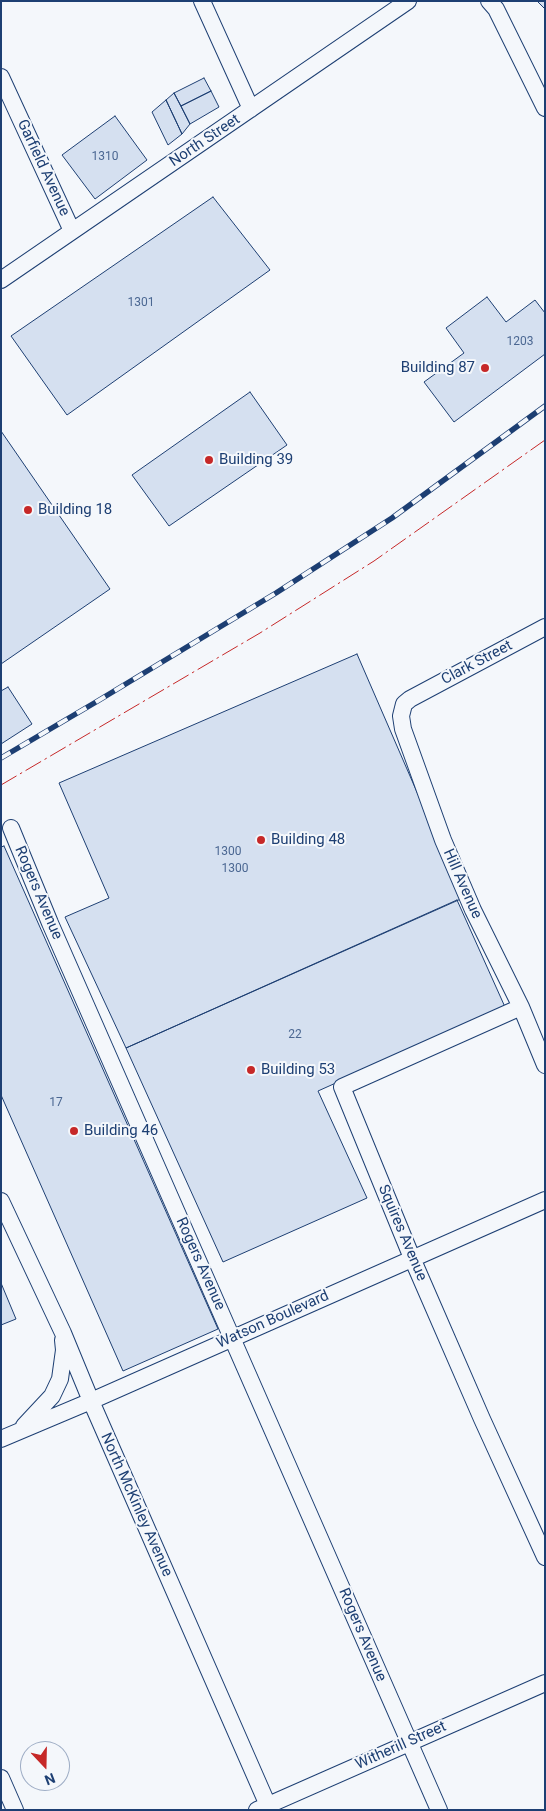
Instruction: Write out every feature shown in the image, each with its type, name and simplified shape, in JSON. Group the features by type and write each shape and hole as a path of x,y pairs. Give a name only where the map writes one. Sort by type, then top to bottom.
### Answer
{"street":[{"path":"202,1 251,109"},
{"name":"North Street","path":"1,280 408,1"},
{"path":"490,1 545,108"},
{"name":"Garfield Avenue","path":"1,77 72,231"},
{"name":"Clark Street","path":"410,699 545,628"},
{"name":"Hill Avenue","path":"410,699 404,704 401,716 403,729 433,816 473,910 521,1007 545,1065"},
{"name":"Rogers Avenue","path":"11,828 50,923 439,1810"},
{"name":"Squires Avenue","path":"521,1007 342,1087 412,1258 482,1420 545,1557"},
{"name":"North McKinley Avenue","path":"1,1200 63,1333 265,1808"},
{"name":"Watson Boulevard","path":"1,1439 545,1200"},
{"path":"19,1431 52,1396 60,1379 64,1350 63,1333"},
{"name":"Witherill Street","path":"265,1808 408,1743 545,1684"},
{"path":"1,1778 15,1810"}],"building":[{"path":"537,1 545,1 545,9"},
{"path":"204,78 211,91 181,106 174,93"},
{"path":"211,91 219,107 190,124 181,106"},
{"path":"174,93 190,124 182,134 166,100"},
{"path":"166,100 182,134 168,145 152,112"},
{"path":"115,116 147,160 95,199 62,155"},
{"path":"213,197 270,270 67,415 11,336"},
{"name":"Building 87","path":"487,297 506,322 535,300 545,313 545,354 454,422 424,382 464,353 446,328"},
{"name":"Building 39","path":"250,392 287,445 169,526 132,475"},
{"name":"Building 18","path":"1,431 110,589 1,664"},
{"name":"Building 48","path":"357,654 463,898 126,1048 65,917 109,898 59,783"},
{"path":"8,687 32,724 1,744 1,691"},
{"name":"Building 46","path":"4,846 218,1329 123,1371 1,1095 1,847"},
{"name":"Building 53","path":"457,900 505,1007 318,1091 367,1198 223,1262 126,1048"},
{"path":"1,1283 16,1319 1,1325"}],"railway":[{"path":"1,758 276,593 392,518 545,406"}],"power":[{"path":"1,785 260,633 374,561 545,440"}],"place":[{"name":"Building 87","path":"485,368"},
{"name":"Building 39","path":"209,460"},
{"name":"Building 18","path":"28,510"},
{"name":"Building 48","path":"261,840"},
{"name":"Building 53","path":"251,1070"},
{"name":"Building 46","path":"74,1131"}]}
